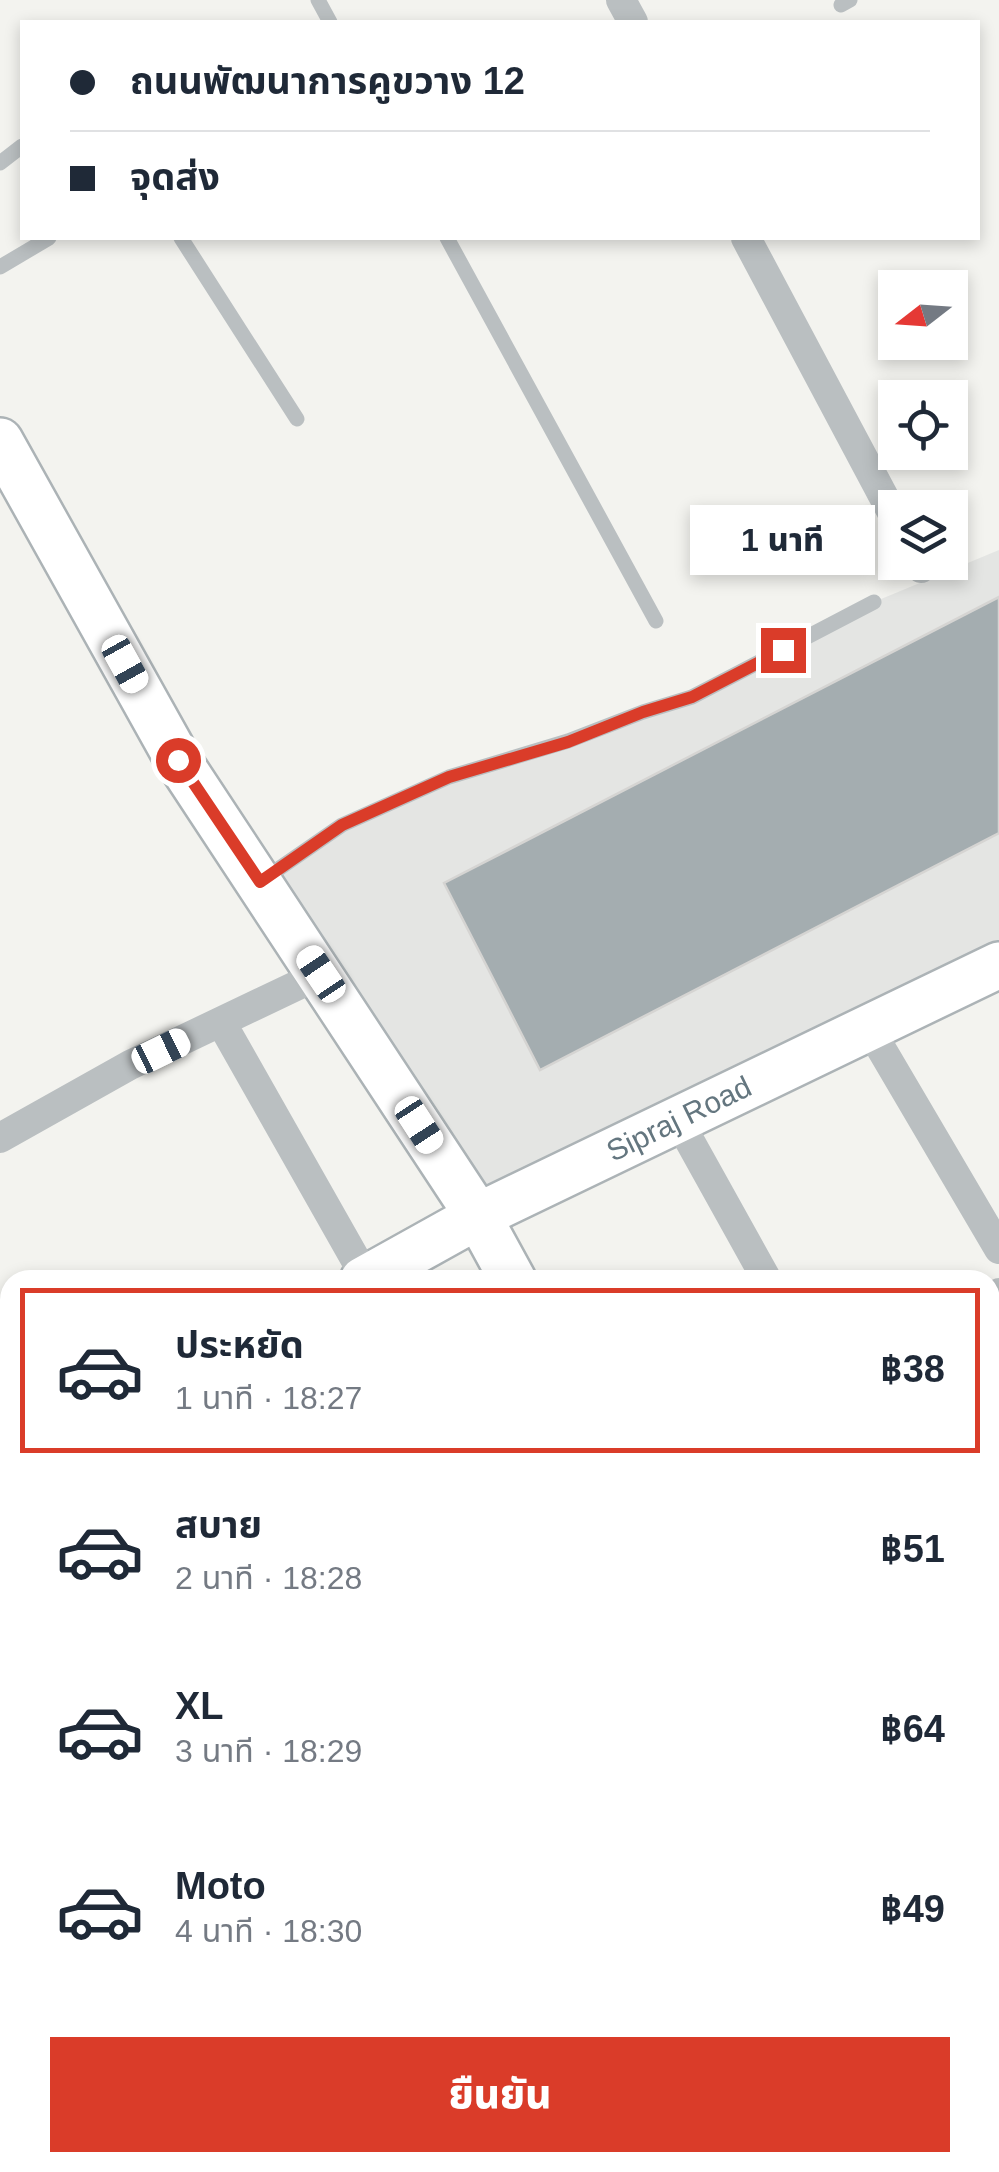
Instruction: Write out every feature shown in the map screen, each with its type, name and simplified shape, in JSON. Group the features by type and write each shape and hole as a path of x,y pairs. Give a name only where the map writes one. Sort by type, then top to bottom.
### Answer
{"street":[{"path":"747,240 880,490"},
{"path":"0,441 178,760 478,1216 508,1270"},
{"name":"Sipraj Road","path":"381,1270 478,1216 999,965"},
{"path":"0,1138 130,1065 321,974"},
{"path":"221,1022 360,1270"},
{"path":"869,1028 999,1249"},
{"path":"678,1120 761,1270"}],"lane":[{"path":"0,163 20,148"},
{"path":"0,266 46,240"},
{"path":"182,240 297,419"},
{"path":"448,240 656,620"},
{"path":"260,882 342,825 449,777 568,742 692,697 874,602"}],"shaded area":[{"path":"999,550 999,965 478,1216 260,882 342,825 449,777 643,712 927,580 968,580 968,563"}],"building":[{"path":"999,597 999,833 540,1070 444,883"}],"route":[{"path":"178,760 260,882 342,825 449,777 568,742 692,697 783,650"}]}
